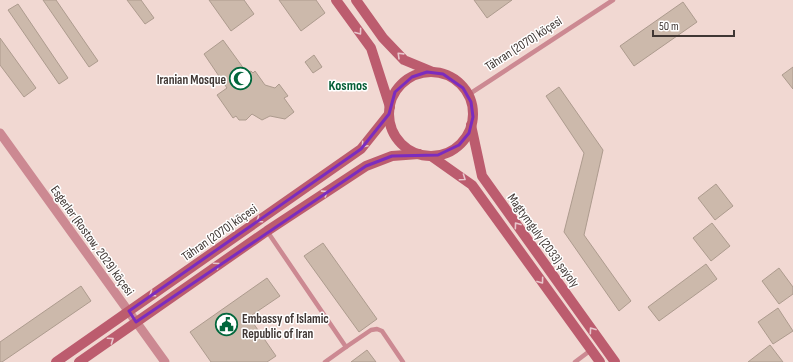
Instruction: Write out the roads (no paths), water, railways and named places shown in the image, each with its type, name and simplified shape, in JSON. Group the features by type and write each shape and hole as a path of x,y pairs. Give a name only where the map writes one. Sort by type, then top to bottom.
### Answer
{"main road":[{"path":"336,0 371,48 389,111 390,122 396,136 406,147 419,154 431,156 446,153 459,145 464,139 471,125 473,110 468,95 458,82 451,77 404,60 383,38 356,0"},
{"path":"389,111 395,92 406,81 419,74 435,72"},
{"name":"Tähran (2070) köçesi","path":"56,362 361,149 389,111"},
{"name":"Magtymguly (2033) şaýoly","path":"471,125 482,176 615,362"},
{"name":"Tähran (2070) köçesi","path":"79,362 267,231 366,166 392,156 419,154"},
{"name":"Magtymguly (2033) şaýoly","path":"431,156 472,185 600,362"}],"street":[{"name":"Esgerler (Rostow, 2029) köçesi","path":"0,133 165,362"}],"lane":[{"name":"Tähran (2070) köçesi","path":"468,95 613,0"},
{"path":"267,231 346,346"},
{"path":"324,362 371,330 377,329 382,331 403,362"},
{"path":"574,362 591,350"}],"place":[{"name":"Iranian Mosque","path":"241,79"},
{"name":"Embassy of Islamic Republic of Iran","path":"227,325"}],"district":[{"name":"Kosmos","path":"348,85"}]}
